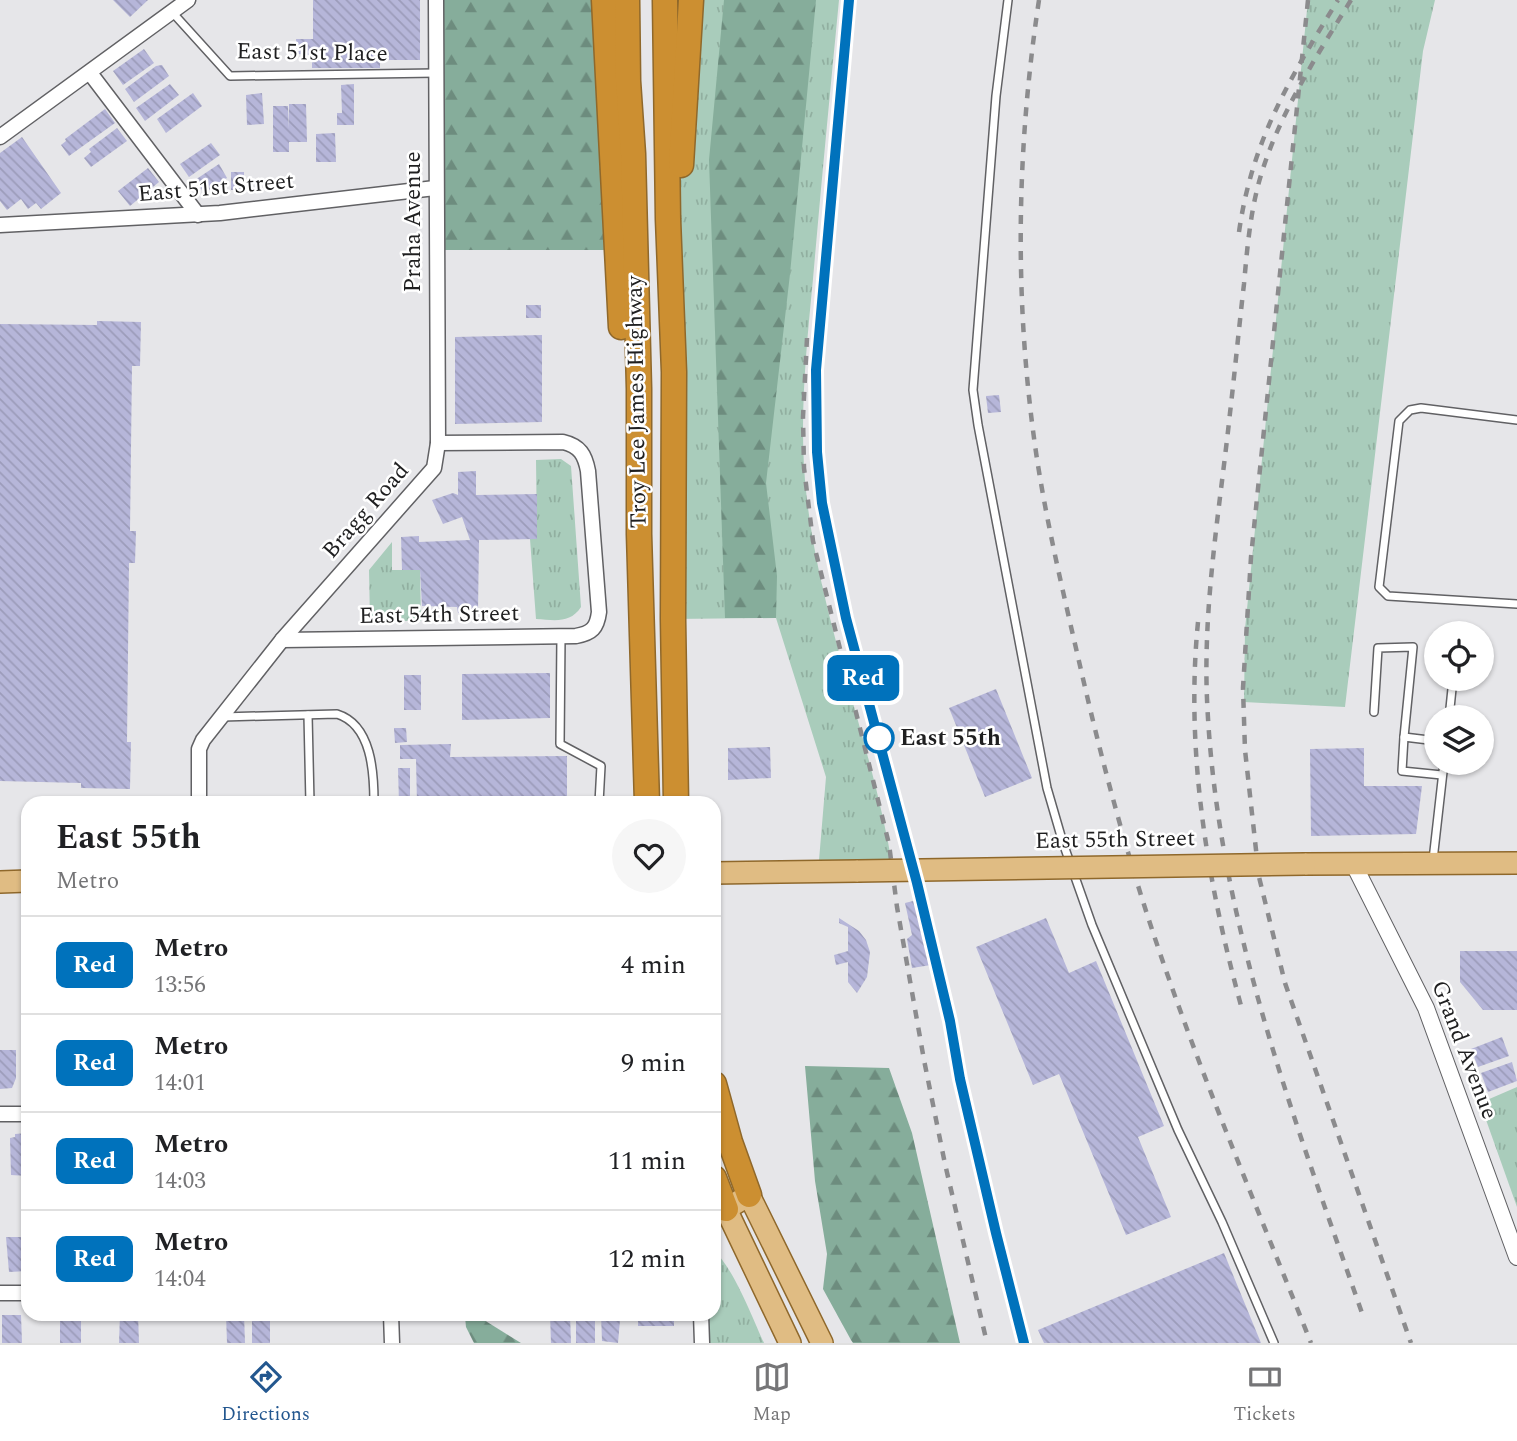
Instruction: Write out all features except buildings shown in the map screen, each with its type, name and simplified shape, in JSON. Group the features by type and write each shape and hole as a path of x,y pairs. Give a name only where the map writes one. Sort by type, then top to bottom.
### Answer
{"highway":[{"path":"604,0 623,372 639,534"},
{"name":"Troy Lee James Highway","path":"627,0 639,389 639,534 647,796"},
{"name":"Troy Lee James Highway","path":"665,0 667,180 674,372 676,796"},
{"path":"674,372 680,175 691,0"},
{"path":"721,1109 749,1195"}],"main road":[{"name":"East 55th Street","path":"721,873 1517,863"},
{"path":"0,882 21,881"},
{"path":"721,1210 749,1195 822,1343"},
{"path":"721,1213 790,1343"}],"street":[{"path":"0,137 188,0"},
{"name":"Praha Avenue","path":"436,0 438,443"},
{"path":"90,73 198,215"},
{"name":"East 51st Street","path":"0,225 198,215 435,188"},
{"name":"East 54th Street","path":"282,640 561,636 589,634 595,628 599,612 585,456 574,444 563,442 438,443"},
{"name":"Bragg Road","path":"199,796 199,750 203,740 282,640 433,468 438,443"},
{"name":"Grand Avenue","path":"1354,865 1426,1008 1517,1257"},
{"path":"0,1114 21,1114"},
{"path":"0,1293 21,1293"},
{"path":"391,1321 392,1343"},
{"path":"701,1321 702,1343"}],"lane":[{"path":"1008,0 996,96 973,390 1047,788 1076,884 1092,925 1178,1130 1227,1232 1274,1343"},
{"name":"East 51st Place","path":"172,12 230,76 436,73"},
{"path":"1517,420 1421,408 1410,410 1399,421 1379,587 1388,596 1517,604"},
{"path":"561,636 560,744 601,766 599,796"},
{"path":"1374,712 1378,648 1413,647 1402,771 1424,773"},
{"path":"222,717 337,714 348,718 360,733 374,766 374,796"},
{"path":"309,715 310,796"},
{"path":"1404,737 1424,739"},
{"path":"1433,864 1442,775"}],"green space":[{"path":"436,0 604,0 616,250 436,250"},
{"path":"691,0 839,0 806,362 804,473 814,547 824,593 873,777 893,870 818,872 826,777 776,618 673,619 674,372 680,175"},
{"path":"724,0 816,0 790,274 766,483 777,576 776,618 725,618 709,160"},
{"path":"1308,0 1435,0 1423,51 1345,707 1244,702 1245,629"},
{"path":"561,459 571,466 581,607 567,619 536,619 530,539 537,538 536,460"},
{"path":"392,542 392,570 420,570 421,621 370,621 369,570"},
{"path":"805,1066 889,1068 912,1133 960,1343 853,1343 851,1340 823,1289 827,1254 815,1181"},
{"path":"1517,1087 1517,1207 1480,1103"},
{"path":"721,1259 735,1281 764,1343 702,1343 701,1321 721,1321"},
{"path":"465,1321 486,1321 521,1343 474,1343"}],"railway":[{"path":"849,0 815,370 817,452 822,504 846,618 911,859 950,1021 960,1079 996,1233 1025,1343"},
{"path":"1039,0 1031,57 1022,172 1021,287 1024,344 1037,459 1052,539 1100,748 1143,903 1203,1071 1311,1343"},
{"path":"1308,0 1251,557 1243,688 1245,750 1259,877 1285,983 1411,1343"},
{"path":"1239,232 1245,199 1263,139 1289,83 1338,0"},
{"path":"1351,0 1311,65 1287,111 1267,158 1256,194 1213,556 1206,663 1213,779 1225,857 1242,935 1285,1087 1362,1313"},
{"path":"807,338 803,417 804,468 813,541 889,844 897,907 924,1060 945,1164 987,1343"},
{"path":"1198,622 1195,671 1197,770 1219,917 1243,1013"}],"metro line":[{"name":"Red","path":"849,0 820,305 815,411 819,480 830,548 846,618 917,883 950,1021 960,1079 1024,1343"}],"place":[{"name":"East 55th","path":"879,738"}]}
